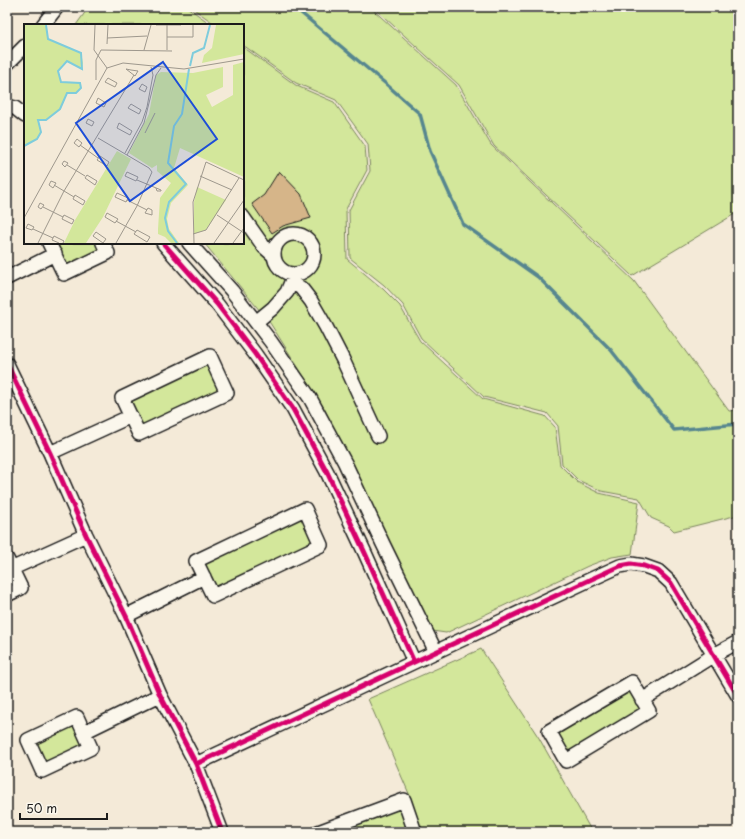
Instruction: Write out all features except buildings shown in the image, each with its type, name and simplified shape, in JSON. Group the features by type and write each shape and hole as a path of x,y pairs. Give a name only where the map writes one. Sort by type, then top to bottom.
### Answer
{"street":[{"path":"44,24 57,7"},
{"path":"7,64 24,47"},
{"path":"7,106 15,108 24,115"},
{"path":"244,217 264,247 273,255"},
{"path":"256,322 273,308 287,292 293,278 304,272 313,261 313,248 310,242 305,238 293,234 281,238 274,248 273,255 275,262 278,268 290,274 293,278 311,301 326,327 378,436"},
{"path":"7,278 52,249 64,274 108,253 104,244"},
{"path":"164,244 217,304 255,354 293,409 327,472 414,662"},
{"path":"190,244 232,291 256,322 313,405 345,463 436,652"},
{"path":"210,356 227,393 139,434 131,416 122,398 210,356"},
{"path":"9,371 50,453 86,535 126,616 160,695 196,764 222,832"},
{"path":"50,453 131,416"},
{"path":"305,509 322,545 213,596 204,577 196,560 305,509"},
{"path":"7,595 21,588 9,564 86,535"},
{"path":"196,764 620,566 631,564 644,566 658,571 671,582 738,696"},
{"path":"126,616 204,577"},
{"path":"642,700 714,655 738,642"},
{"path":"632,682 642,700 649,711 566,761 549,732 632,682"},
{"path":"84,732 160,695"},
{"path":"77,717 84,732 92,748 42,771 28,740 77,717"},
{"path":"318,832 404,800 416,832"}],"green space":[{"path":"89,7 187,7 211,24 77,24"},
{"path":"191,7 370,7 456,85 491,145 634,281 729,411 738,410 738,515 674,531 669,526 651,518 639,498 601,491 578,480 562,464 558,426 547,413 484,397 421,338 403,305 384,285 350,258 349,210 370,171 368,144 336,100 296,83 244,46 244,24 215,24"},
{"path":"373,7 738,7 738,212 632,276 494,146 459,85"},
{"path":"244,48 297,86 334,102 365,146 367,170 346,209 347,259 383,289 400,306 420,341 483,399 545,416 555,427 560,465 577,482 599,493 639,502 632,554 612,557 588,566 446,633 432,631 324,408 270,323 205,244 244,244"},
{"path":"54,244 99,244 102,250 65,268"},
{"path":"207,362 220,389 143,428 130,401"},
{"path":"302,514 317,543 215,592 201,563"},
{"path":"481,649 539,738 592,832 421,832 410,796 368,699"},
{"path":"630,685 646,711 567,758 552,732"},
{"path":"75,719 88,746 44,768 31,741"},
{"path":"402,803 412,832 326,832"}],"waterway":[{"path":"294,7 420,114 430,151 463,224 538,277 611,350 674,430 738,424"}],"cycle path":[{"path":"164,244 217,304 255,354 293,409 327,472 414,662"},
{"path":"7,364 50,453 86,535 126,616 160,695 196,764 222,832"},
{"path":"196,764 585,582 620,566 631,564 644,566 658,571 671,583 738,696"}]}
